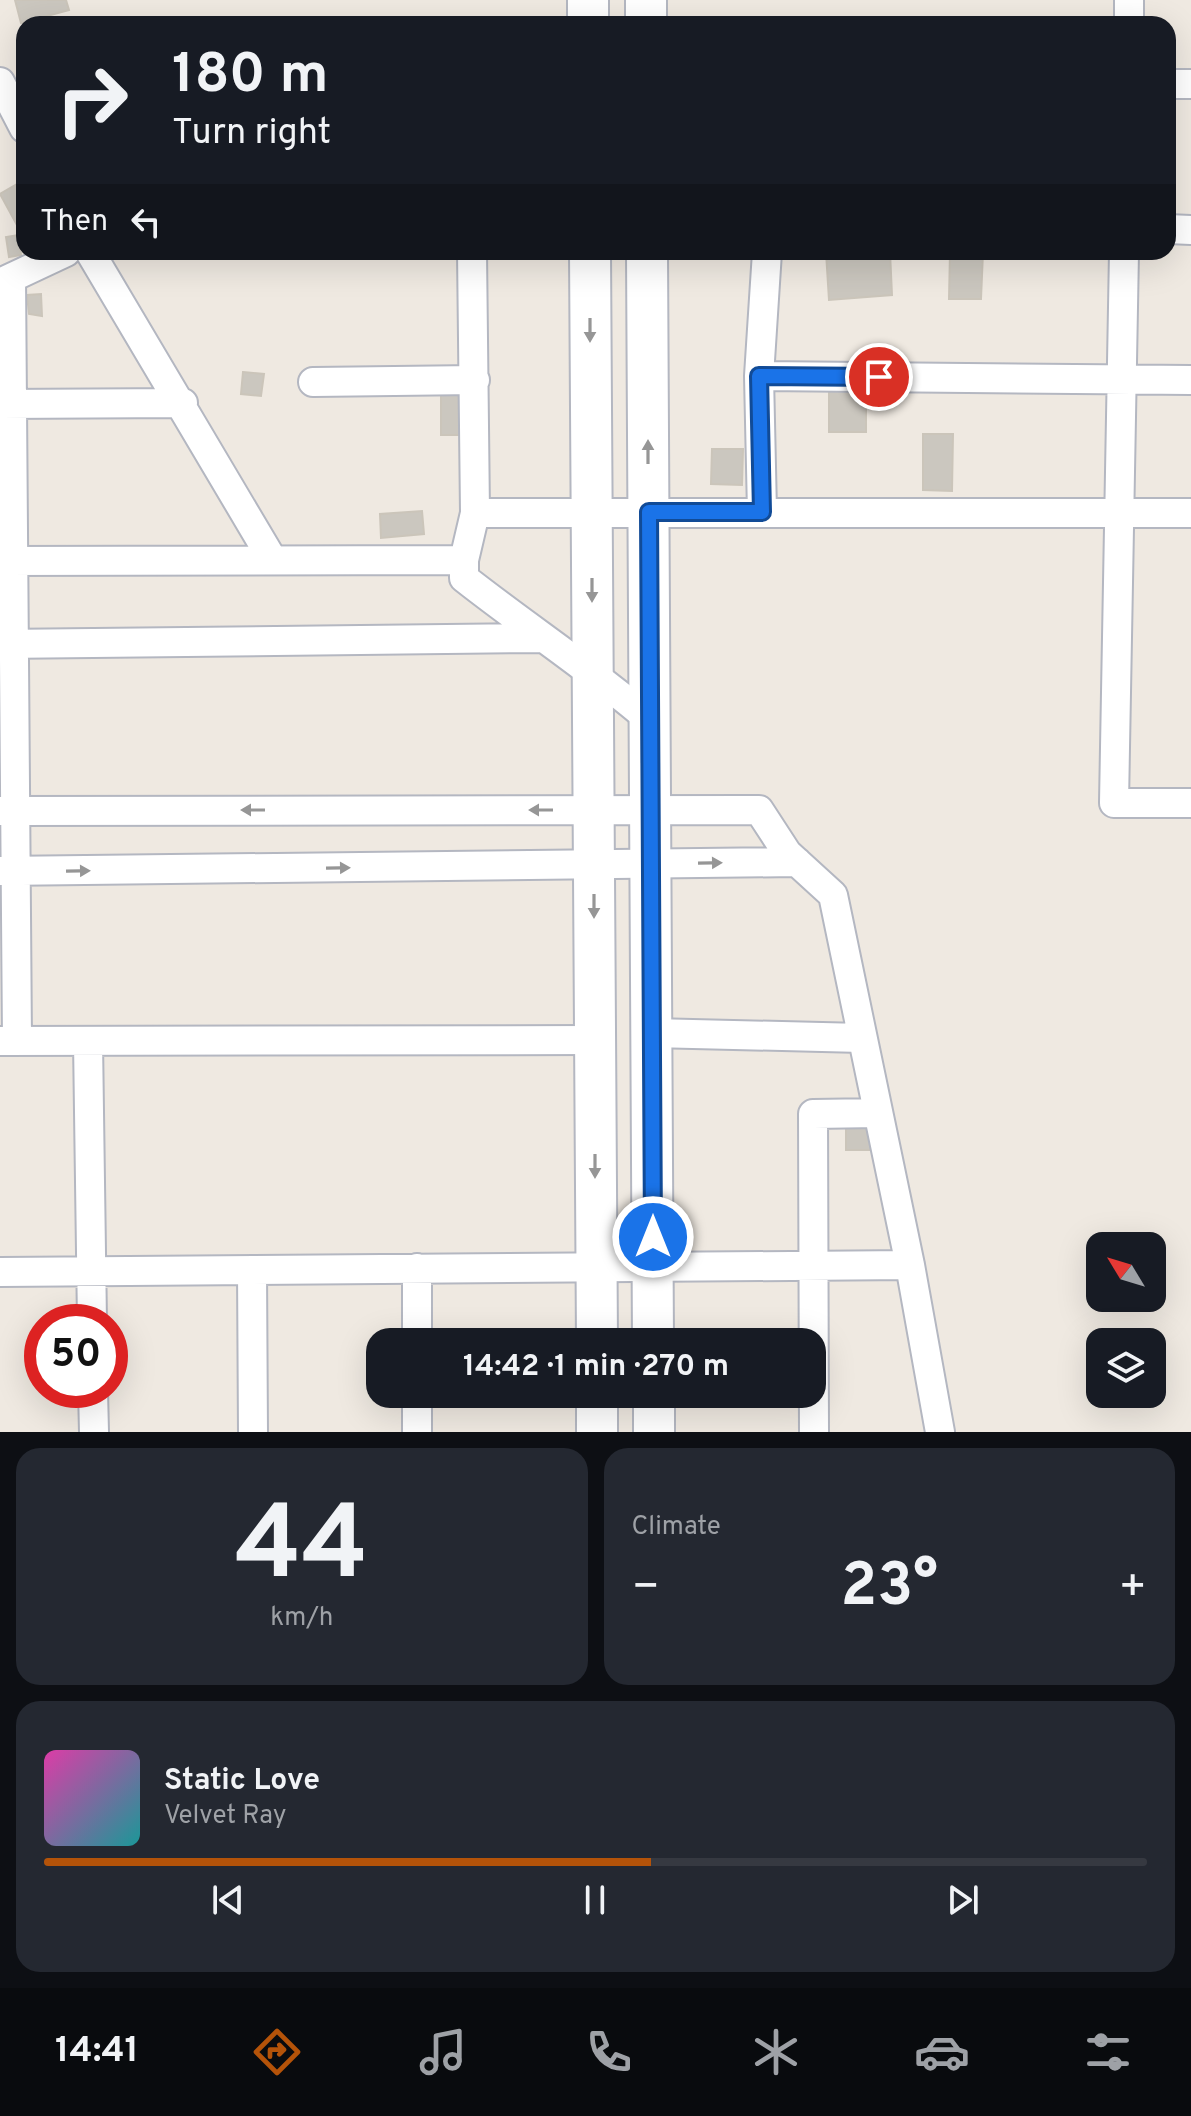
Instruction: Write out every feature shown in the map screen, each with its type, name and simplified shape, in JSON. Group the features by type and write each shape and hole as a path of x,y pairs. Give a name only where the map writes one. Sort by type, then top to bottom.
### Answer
{"main road":[{"path":"590,260 597,1328"},
{"path":"647,260 653,1328"},
{"path":"597,1408 597,1432"},
{"path":"654,1408 654,1432"}],"street":[{"path":"9,86 16,106"},
{"path":"49,260 5,280 8,1041 595,1040"},
{"path":"95,260 183,403 272,559"},
{"path":"472,260 475,513 464,560 464,578 540,638 592,670 650,720"},
{"path":"762,512 759,376 766,260"},
{"path":"1124,260 1114,803 1191,803"},
{"path":"759,376 1191,380"},
{"path":"313,382 475,380"},
{"path":"6,404 183,403"},
{"path":"475,513 1191,513"},
{"path":"6,561 464,560"},
{"path":"7,644 540,638"},
{"path":"8,811 759,810 797,862 833,895 910,1265 940,1432"},
{"path":"8,871 797,862"},
{"path":"652,1033 862,1038"},
{"path":"88,1041 92,1304"},
{"path":"814,1432 813,1114 878,1113"},
{"path":"0,1272 910,1265"},
{"path":"417,1268 417,1328"},
{"path":"252,1270 253,1432"},
{"path":"93,1408 94,1432"},
{"path":"417,1408 417,1432"}],"building":[{"path":"15,0 66,0 69,10 47,16 19,16"},
{"path":"16,185 16,223 0,194"},
{"path":"16,235 16,256 9,257 6,237"},
{"path":"826,260 890,260 892,295 829,300"},
{"path":"950,260 983,260 981,299 949,299"},
{"path":"41,294 42,316 29,314 27,295"},
{"path":"243,372 264,374 261,396 241,394"},
{"path":"829,384 866,384 866,432 829,432"},
{"path":"441,389 465,389 465,435 441,435"},
{"path":"923,434 953,434 952,491 923,490"},
{"path":"712,449 743,449 742,485 711,484"},
{"path":"422,511 424,534 381,538 380,514"},
{"path":"846,1120 870,1120 870,1150 846,1150"}],"route":[{"path":"653,1237 649,512 762,512 759,376 879,377"}]}
